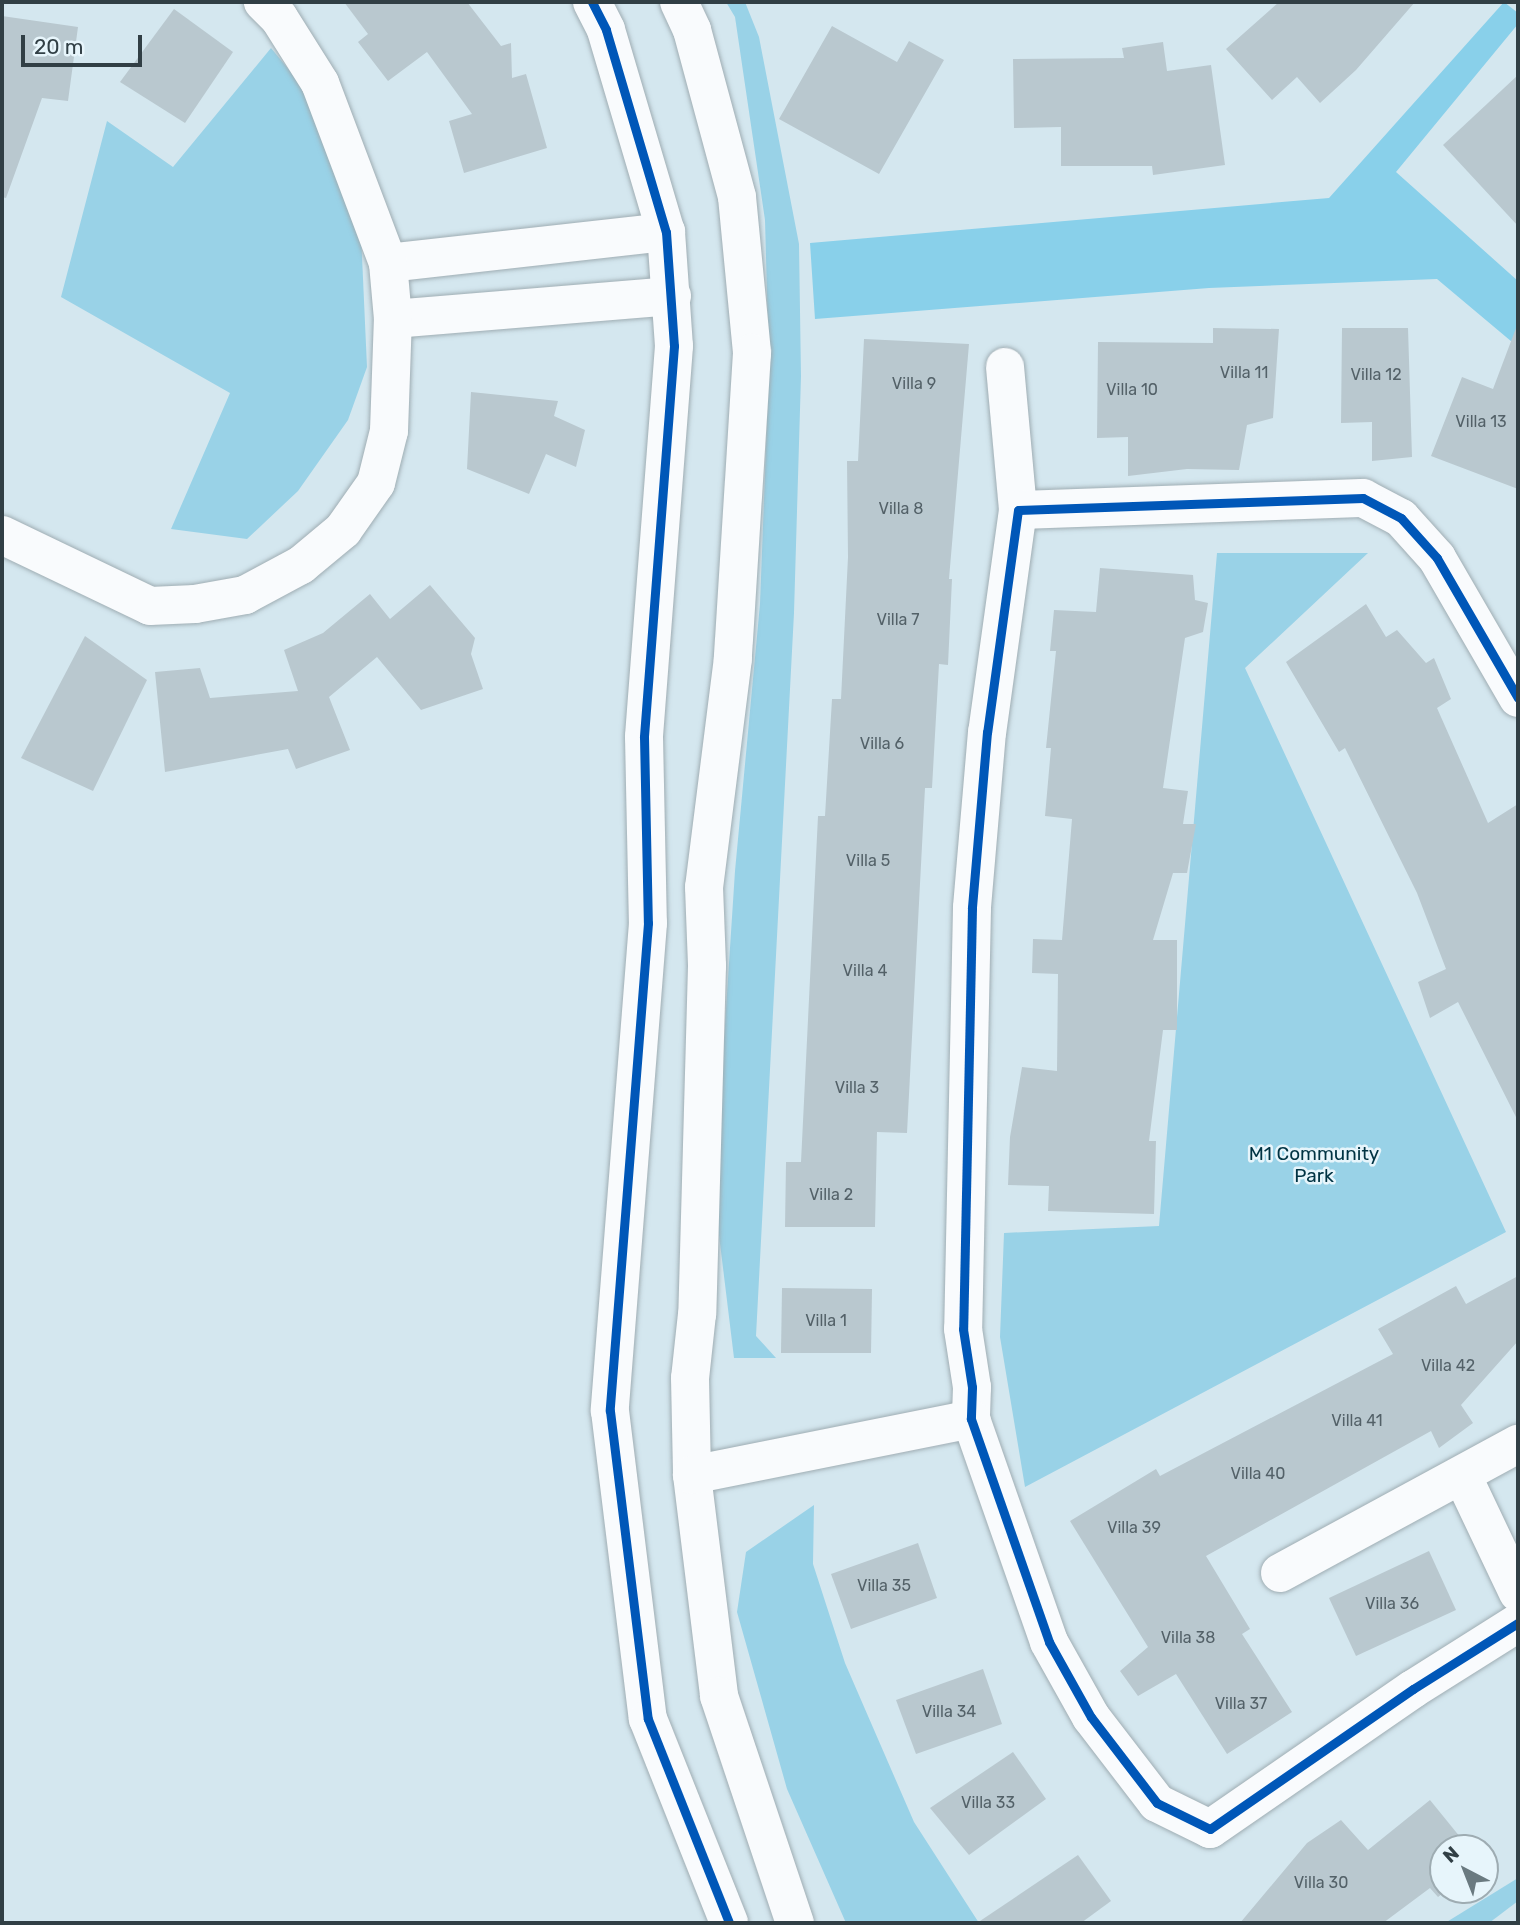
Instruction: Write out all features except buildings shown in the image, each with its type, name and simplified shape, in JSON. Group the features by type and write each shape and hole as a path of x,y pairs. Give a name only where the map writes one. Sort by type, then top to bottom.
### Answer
{"street":[{"path":"2,535 150,606 245,595 301,565 342,530 376,483 389,432 393,319 388,263 320,83 279,18 263,2"},
{"path":"592,2 606,30 666,232 674,346 644,737 648,923 610,1410 649,1719 729,1923"},
{"path":"680,2 692,30 737,197 752,353 733,658 706,862 697,1314 690,1378 692,1475 719,1696 795,1923"},
{"path":"388,263 666,232"},
{"path":"393,319 672,296"},
{"path":"1006,367 1018,510 986,732 972,908 962,1329 972,1387 971,1419 1049,1642 1091,1717 1157,1803 1210,1829 1413,1689 1518,1623"},
{"path":"1018,510 1363,498 1401,518 1437,558 1518,698"},
{"path":"648,923 705,922"},
{"path":"692,1475 971,1419"},
{"path":"1280,1573 1464,1477 1518,1444"},
{"path":"1464,1477 1518,1592"}],"green space":[{"path":"726,2 745,2 759,37 799,244 801,376 794,613 756,1336 776,1358 734,1358 714,1194 735,871 760,604 769,368 765,220 735,17"},
{"path":"271,48 303,87 361,234 367,367 348,420 298,491 247,539 171,529 230,393 61,297 107,121 173,167"},
{"name":"M1 Community Park","path":"1217,553 1368,553 1245,668 1506,1232 1025,1487 1000,1337 1004,1233 1159,1226"},
{"path":"814,1505 813,1564 845,1663 914,1822 979,1923 846,1923 787,1789 737,1612 746,1552"},
{"path":"1518,1878 1518,1901 1489,1923 1445,1923 1476,1904 1499,1904 1499,1890"}],"shaded area":[{"path":"1504,2 1518,13 1518,24 1396,172 1518,281 1518,347 1437,279 1209,288 815,319 810,243 1329,198"}],"cycle path":[{"path":"592,2 606,30 666,232 674,346 644,737 648,923 610,1411 648,1719 729,1923"},
{"path":"1518,698 1437,558 1401,518 1363,498 1018,510 987,732 972,908 963,1329 972,1387 971,1419 1049,1642 1091,1717 1157,1803 1210,1829 1413,1689 1518,1623"}]}
